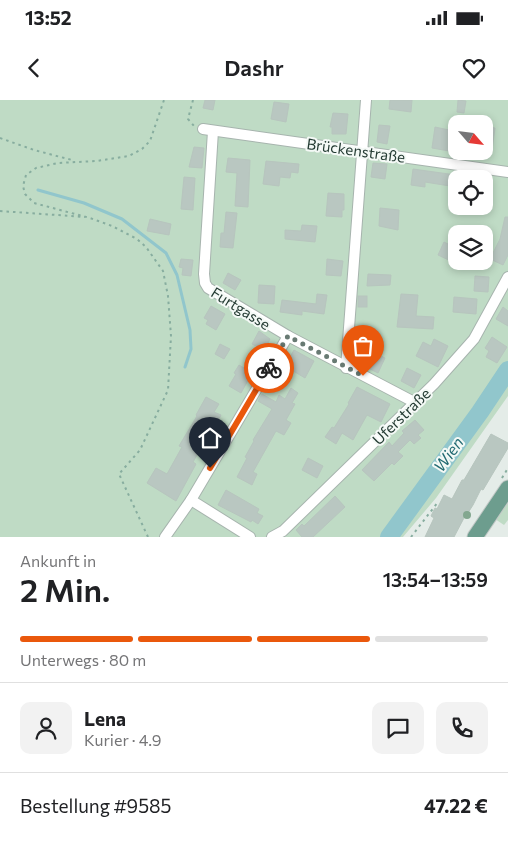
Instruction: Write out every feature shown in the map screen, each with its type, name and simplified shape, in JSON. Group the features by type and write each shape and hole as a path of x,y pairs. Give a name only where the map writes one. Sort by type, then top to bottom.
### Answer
{"main road":[{"path":"475,537 508,488"}],"street":[{"path":"346,368 366,100"},
{"name":"Brückenstraße","path":"208,130 362,150 508,172"},
{"name":"Furtgasse","path":"208,130 205,283 211,291 346,368 414,402"},
{"name":"Uferstraße","path":"272,537 283,531 434,384 474,338 508,277"},
{"path":"165,537 191,500 288,336"},
{"path":"191,500 250,537"}],"path":[{"path":"148,537 119,474 140,450 168,390 171,336 168,296 163,271 146,247 137,239 112,226 90,218 34,203 25,194 22,186 26,175 36,168 58,163 97,161 129,156 142,149 150,141 164,100"},
{"path":"193,100 188,120 195,128 208,130"},
{"path":"0,138 34,150 75,161"},
{"path":"1,211 90,218"},
{"path":"411,537 438,502"}],"green space":[{"path":"0,100 508,100 508,396 436,498 403,537 0,537"},
{"path":"508,503 508,520 504,525 495,519"}],"building":[{"path":"205,100 215,100 213,110 203,108"},
{"path":"390,100 412,100 411,112 389,109"},
{"path":"458,100 466,101 464,113 457,112"},
{"path":"274,102 289,104 286,122 271,119"},
{"path":"333,113 348,114 346,134 332,134 332,127 330,127"},
{"path":"379,125 390,126 387,144 377,142"},
{"path":"435,127 448,130 448,151 432,148"},
{"path":"194,147 204,148 202,168 189,167"},
{"path":"228,158 250,160 248,207 235,206 237,173 226,172"},
{"path":"266,161 299,164 298,173 291,172 290,178 280,177 279,186 263,184"},
{"path":"373,163 387,164 385,179 371,177"},
{"path":"413,169 448,174 448,186 425,182 425,187 411,185"},
{"path":"184,177 195,178 193,210 181,209"},
{"path":"328,193 344,194 342,217 326,216"},
{"path":"380,208 399,210 398,230 379,226"},
{"path":"226,212 237,213 233,248 220,247 221,233 224,233"},
{"path":"505,217 508,217 508,255 503,265 493,260 493,253 500,239"},
{"path":"150,219 171,224 169,235 147,231"},
{"path":"302,225 317,226 315,242 285,239 285,230 301,231"},
{"path":"444,242 448,244 448,260 438,255"},
{"path":"181,259 193,260 191,276 182,275 183,268 179,267"},
{"path":"327,259 343,261 341,276 326,275"},
{"path":"228,273 241,280 235,290 223,283"},
{"path":"368,274 391,275 390,285 367,286"},
{"path":"475,276 489,277 488,292 474,291"},
{"path":"259,285 275,286 274,304 258,303"},
{"path":"317,294 327,295 324,314 302,311 302,315 280,312 282,300 316,304"},
{"path":"401,294 418,295 416,316 434,317 433,329 397,327"},
{"path":"358,296 367,296 367,307 358,307"},
{"path":"454,297 477,299 476,314 453,312"},
{"path":"211,306 225,314 216,330 206,324 208,320 204,318"},
{"path":"503,307 508,311 508,326 496,319"},
{"path":"259,331 270,339 265,349 252,344"},
{"path":"492,337 507,347 497,363 486,357 489,351 485,348"},
{"path":"434,339 448,346 438,367 416,356 423,342 431,346"},
{"path":"220,344 230,349 224,359 215,354"},
{"path":"294,350 314,361 305,378 285,366"},
{"path":"371,351 385,358 378,373 364,366"},
{"path":"239,365 252,373 241,393 229,386"},
{"path":"407,368 421,375 414,388 401,381"},
{"path":"357,387 390,404 381,422 367,415 353,440 342,433 336,444 325,437 332,427 334,428"},
{"path":"291,388 298,393 292,403 295,404 286,420 291,423 284,435 276,431 253,472 257,474 252,485 237,477 247,458 245,457 253,440 272,409 258,401 262,394 276,402 279,395 285,399"},
{"path":"206,397 219,404 214,412 221,415 212,432 215,434 210,442 206,439 193,462 196,464 176,501 147,483 156,468 167,474 182,447 179,446"},
{"path":"415,420 424,430 418,435 421,438 414,444 410,440 398,452 403,456 394,465 392,463 374,481 362,470 389,442 392,446 404,433 402,431"},
{"path":"491,434 508,443 508,448 483,490 481,489 454,537 425,537 434,518 431,516 435,508 437,509 444,495 452,499"},
{"path":"308,458 323,466 317,478 302,470"},
{"path":"226,490 259,509 257,513 263,516 258,524 218,505"},
{"path":"335,496 345,507 313,537 302,537 296,530 302,524 304,526"}],"waterway":[{"path":"38,190 84,203 122,219 166,253 177,275 190,330 191,349 185,367"},
{"name":"Wien","path":"389,537 480,412 508,370"}],"way so far":[{"path":"269,368 288,336 363,376"}],"route":[{"path":"210,468 269,368"}]}
